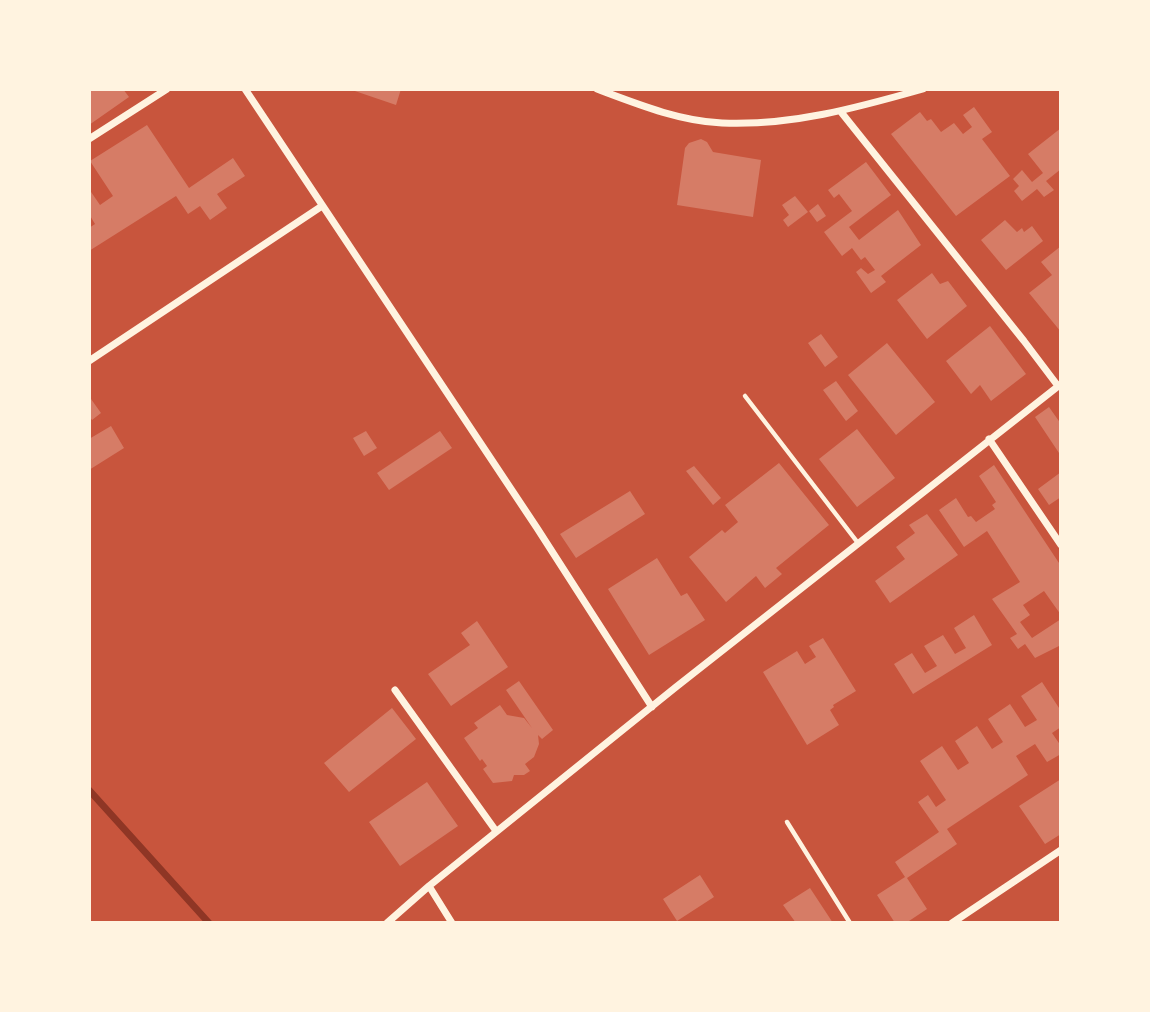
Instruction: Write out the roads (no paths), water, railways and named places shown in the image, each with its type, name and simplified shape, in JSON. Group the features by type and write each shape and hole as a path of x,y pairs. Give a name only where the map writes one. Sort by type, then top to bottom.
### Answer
{"street":[{"path":"89,139 167,89"},
{"path":"245,89 537,528 652,707"},
{"path":"597,89 665,113 720,123 783,121 841,112 923,89"},
{"path":"387,923 496,831 1059,385 841,112"},
{"path":"89,360 322,206"},
{"path":"989,439 1061,545"},
{"path":"395,690 496,831"},
{"path":"951,923 1061,850"},
{"path":"429,886 452,923"}],"lane":[{"path":"745,396 859,544"},
{"path":"787,822 850,923"}],"waterway":[{"path":"89,790 209,923"}]}
